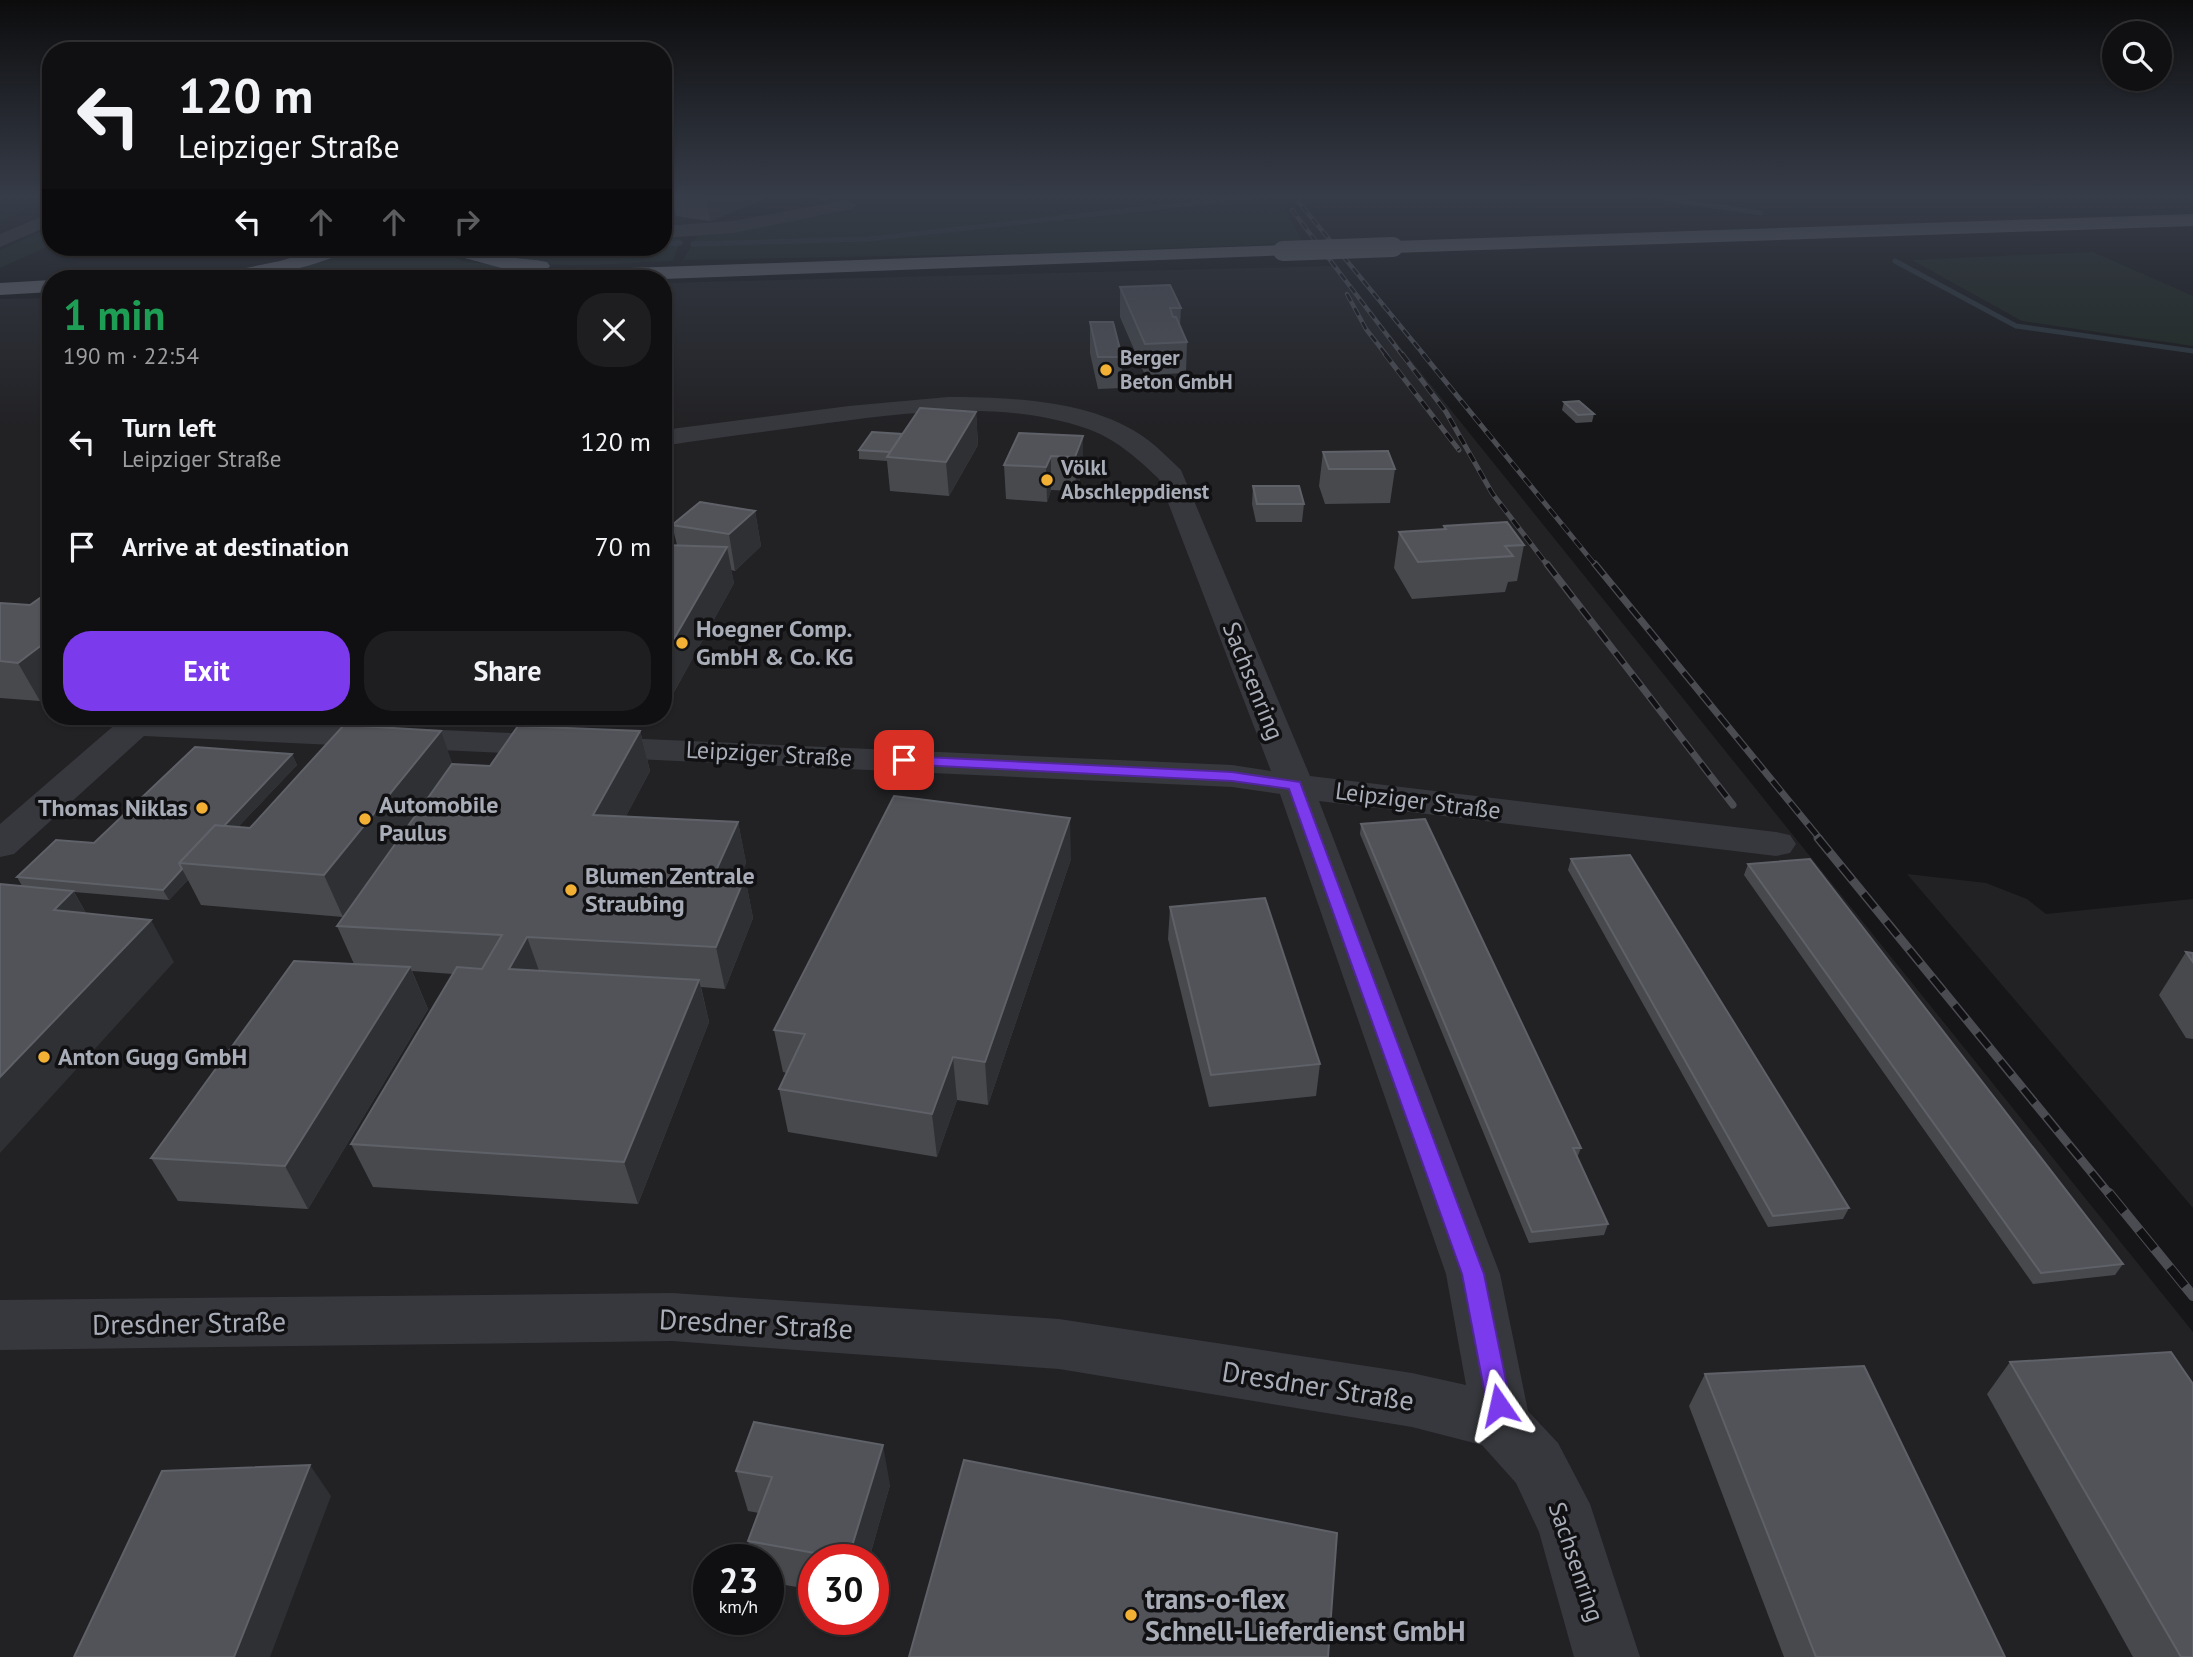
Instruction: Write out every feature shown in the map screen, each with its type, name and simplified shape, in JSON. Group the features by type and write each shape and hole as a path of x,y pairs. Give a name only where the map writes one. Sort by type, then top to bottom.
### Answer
{"highway":[{"path":"0,290 42,288"}],"street":[{"name":"Sachsenring","path":"672,437 872,410 968,403 1049,411 1088,421 1123,435 1156,457 1171,476 1295,785 1473,1274 1502,1425 1537,1463 1568,1526 1607,1657"},
{"path":"0,845 135,725"},
{"name":"Leipziger Straße","path":"238,725 1232,776 1776,844"},
{"name":"Dresdner Straße","path":"0,1325 672,1317 1059,1344 1412,1400 1467,1412 1502,1425"}],"shaded area":[{"path":"1124,271 1339,271 2193,1332 2193,1657 0,1657 0,299 42,298 42,725 672,725 672,283"},
{"path":"1932,271 2137,271 2193,296 2193,346 2022,321"},
{"path":"1907,874 1986,883 2027,899 2046,914 2193,899 2193,1208"}],"building":[{"path":"1170,285 1181,308 1170,308 1187,342 1145,344 1120,287"},
{"path":"1090,322 1113,322 1122,357 1098,357"},
{"path":"1579,401 1594,414 1578,415 1564,402"},
{"path":"920,408 976,412 946,462 887,457"},
{"path":"872,432 902,434 890,452 859,450"},
{"path":"1019,433 1083,436 1075,457 1051,456 1046,467 1004,465"},
{"path":"1388,451 1395,469 1329,469 1323,452"},
{"path":"1253,486 1299,486 1304,504 1257,504"},
{"path":"700,502 755,511 729,534 672,525"},
{"path":"1507,522 1524,545 1505,546 1513,556 1418,562 1399,532 1446,529 1444,526"},
{"path":"672,545 727,547 672,642"},
{"path":"42,597 42,645 18,663 0,661 0,603 30,605"},
{"path":"344,725 441,731 324,875 179,863 215,825 250,828"},
{"path":"518,726 640,731 593,815 738,822 714,875 745,877 716,947 527,937 509,969 699,980 624,1162 351,1144 457,967 482,969 502,935 337,926 452,764 490,766"},
{"name":"Thomas Niklas","path":"195,747 292,754 224,826 215,825 179,863 182,869 163,890 17,877 56,840 94,843"},
{"path":"894,796 1070,818 985,1062 953,1057 932,1114 779,1089 805,1034 774,1030"},
{"path":"1425,819 1581,1148 1573,1148 1608,1224 1532,1232 1361,824"},
{"path":"1630,855 1849,1208 1773,1216 1571,859"},
{"path":"1810,859 2123,1264 2041,1273 1748,864"},
{"path":"0,884 73,891 54,910 151,920 0,1077"},
{"path":"1265,898 1320,1064 1211,1075 1170,907"},
{"path":"2186,952 2193,953 2193,962"},
{"path":"294,961 410,967 285,1166 151,1158"},
{"path":"2171,1352 2193,1384 2193,1657 2181,1657 2010,1362"},
{"path":"1864,1366 2005,1657 1816,1657 1705,1374"},
{"path":"754,1422 883,1445 853,1544 798,1544 798,1550 784,1547 784,1544 748,1541 772,1477 736,1471"},
{"name":"trans-o-flex Schnell-Lieferdienst GmbH","path":"964,1460 1337,1533 1328,1657 909,1657"},
{"path":"310,1465 234,1657 74,1657 162,1471"}],"waterway":[{"path":"1914,271 2016,326 2193,351"}],"railway":[{"path":"1339,271 1403,356"},
{"path":"1355,271 1425,356"},
{"path":"1347,294 1366,329 1387,356"},
{"path":"1385,354 1459,450"},
{"path":"1402,354 1446,412 1492,493 1548,566"},
{"path":"1423,354 1596,566"},
{"path":"1547,564 1733,805"},
{"path":"1595,564 1820,839"},
{"path":"1818,838 2110,1195"},
{"path":"2109,1193 2193,1296"}],"place":[{"name":"Berger Beton GmbH","path":"1106,370"},
{"name":"Völkl Abschleppdienst","path":"1047,480"},
{"name":"Hoegner Comp. GmbH & Co. KG","path":"682,643"},
{"name":"Thomas Niklas","path":"202,808"},
{"name":"Automobile Paulus","path":"365,819"},
{"name":"Blumen Zentrale Straubing","path":"571,890"},
{"name":"Anton Gugg GmbH","path":"44,1057"},
{"name":"trans-o-flex Schnell-Lieferdienst GmbH","path":"1131,1615"}],"route":[{"path":"904,760 1232,776 1295,785 1473,1274 1499,1405"}]}
